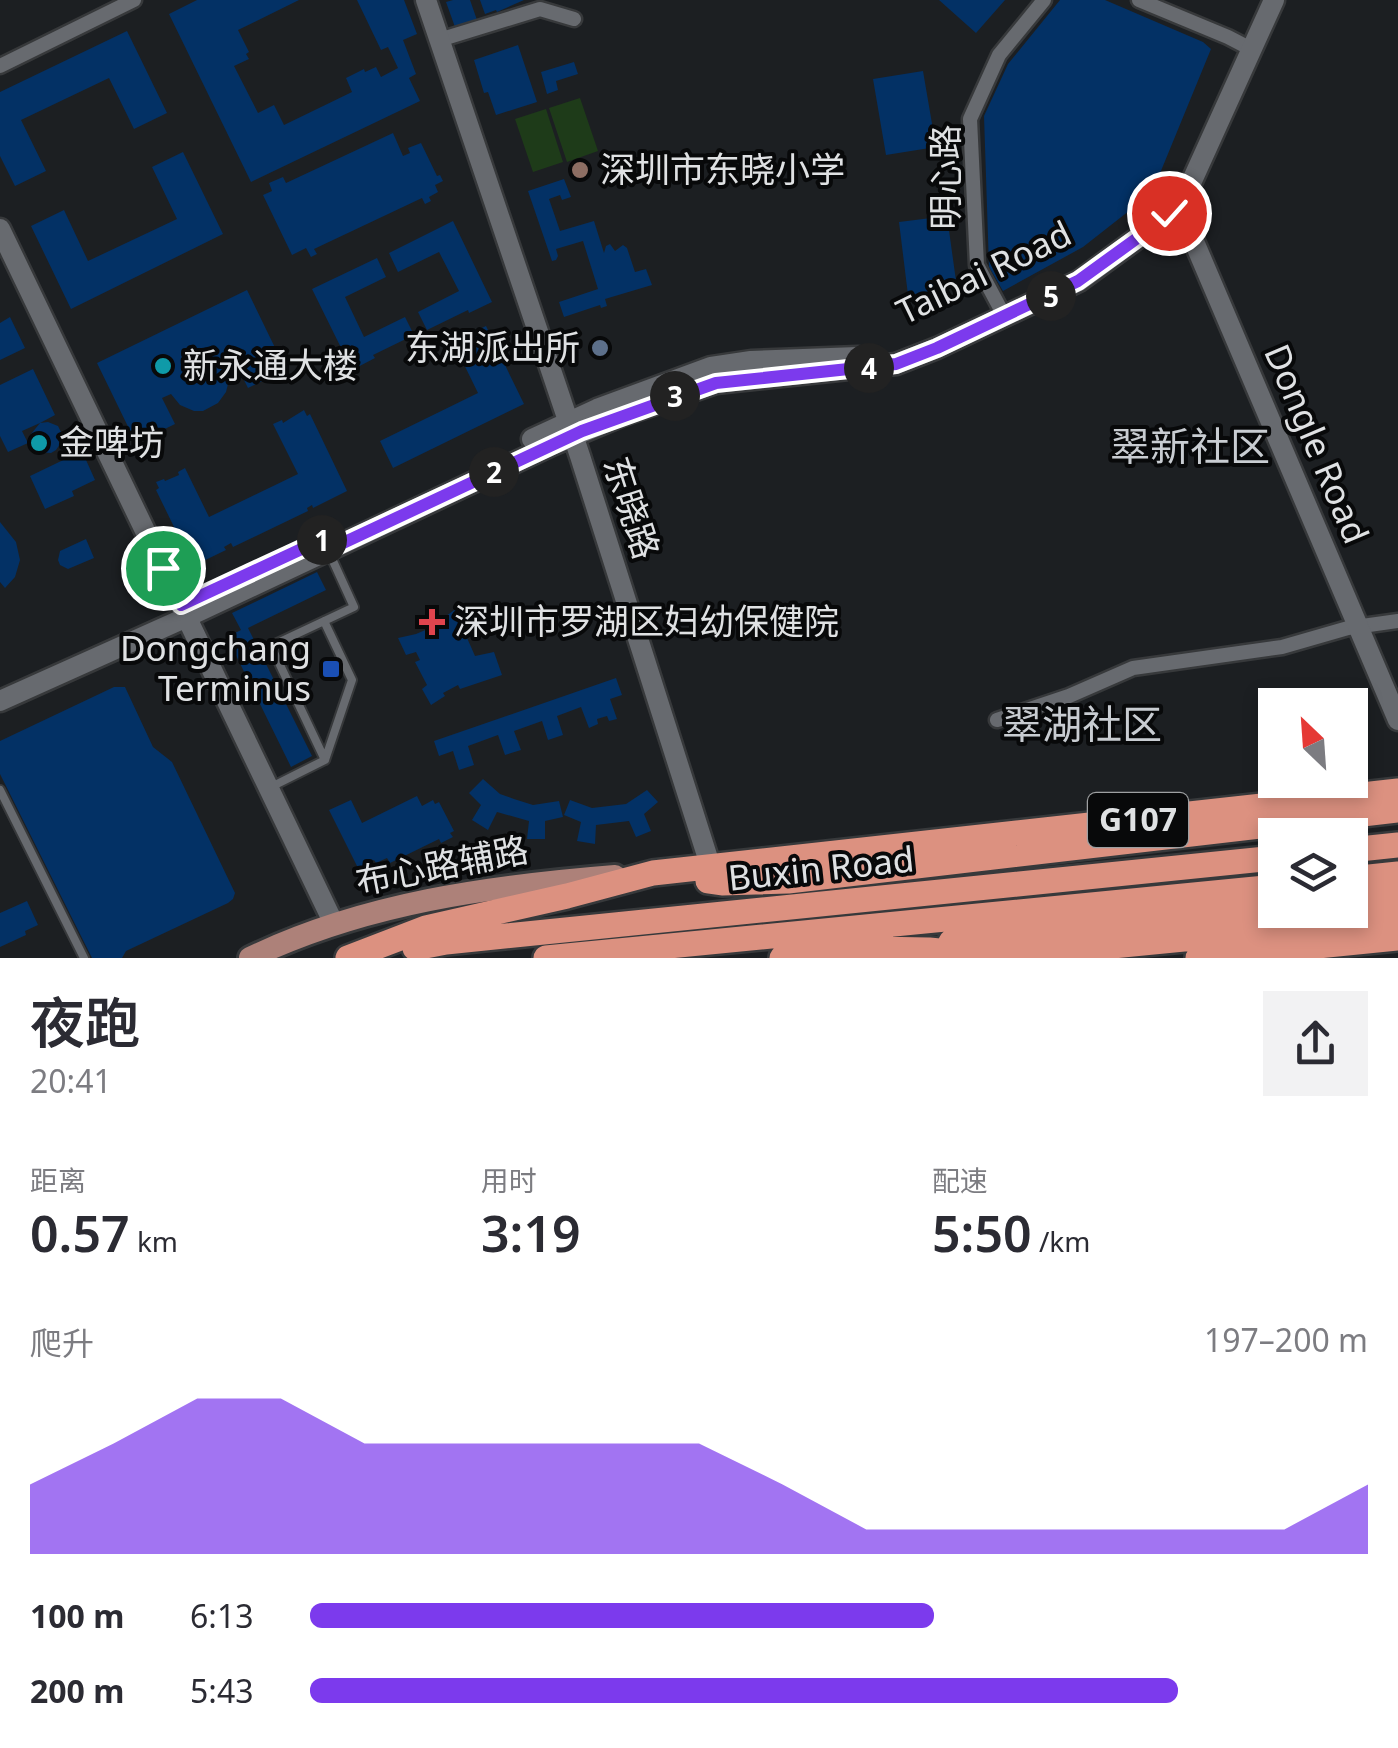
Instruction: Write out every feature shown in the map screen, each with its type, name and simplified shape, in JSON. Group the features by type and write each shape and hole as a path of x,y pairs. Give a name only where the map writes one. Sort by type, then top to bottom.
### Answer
{"highway":[{"name":"G107","path":"348,958 426,928 653,872 1398,791"},
{"path":"653,872 722,883 788,881 1398,810"},
{"path":"1368,848 1396,845"},
{"name":"Buxin Road","path":"376,958 446,942 1258,860"},
{"path":"1368,878 1398,874"},
{"name":"Buxin Road","path":"546,958 1258,889"},
{"path":"1368,900 1398,896"},
{"path":"782,958 1258,912"},
{"path":"872,948 1001,958 1398,918"},
{"path":"1198,958 1398,938"}],"main road":[{"name":"东晓路","path":"426,0 571,428 711,868"},
{"name":"Taibai Road","path":"0,701 571,428 712,366 866,356 896,350 1000,308 1081,266 1186,194 1247,46 1259,0"},
{"name":"Taibai Road","path":"1247,46 1274,0"},
{"name":"Taibai Road","path":"571,428 716,383 883,367 912,358 1078,281 1154,226 1173,200"},
{"name":"Dongle Road","path":"1173,200 1398,720"},
{"path":"0,229 334,924"},
{"name":"Taibai Road","path":"0,687 184,611"},
{"name":"布心路辅路","path":"250,958 334,924 406,903 556,880 653,872"}],"street":[{"path":"0,66 134,0"},
{"name":"明心路","path":"1000,308 976,265 970,118 999,55 1044,0"},
{"path":"1139,0 1247,46"},
{"path":"438,40 540,9 574,19"},
{"path":"997,720 1069,696 1133,668 1282,647 1360,626 1398,621"}],"lane":[{"path":"325,760 271,646 354,606 326,545"},
{"path":"269,788 325,760 352,680 324,621"},
{"path":"0,790 84,958"}],"green space":[{"path":"580,98 598,151 567,162 549,108"},
{"path":"546,109 563,162 533,172 515,119"}],"building":[{"path":"197,0 299,0 238,30 249,59 234,66 258,113 274,105 284,125 352,92 346,78 364,69 365,72 376,67 381,77 398,68 388,47 381,50 357,0 404,0 417,34 403,40 416,74 409,78 420,101 251,182 169,14"},
{"path":"470,0 477,20 455,27 446,2"},
{"path":"480,0 524,0 485,14"},
{"path":"939,0 1005,0 976,33"},
{"path":"1060,0 1105,0 1211,49 1156,183 1134,207 1083,247 1003,291 989,267 984,116 1008,64"},
{"path":"127,31 167,113 134,129 109,78 21,120 46,171 15,186 0,156 0,92"},
{"path":"518,45 537,102 496,115 474,60"},
{"path":"574,62 578,74 556,81 558,90 547,94 541,72"},
{"path":"923,71 936,147 886,155 873,79"},
{"path":"393,133 403,156 410,153 408,148 421,143 437,176 440,175 443,181 435,185 438,192 429,197 431,201 425,204 422,198 314,249 317,254 311,257 306,248 292,255 263,195 272,191 269,183 283,177 286,183"},
{"path":"183,152 223,234 71,309 31,226 64,210 88,261 177,219 152,167"},
{"path":"564,179 571,197 549,199 560,231 594,221 604,253 610,244 615,251 623,245 635,272 646,269 652,285 605,299 607,306 564,317 559,302 598,289 583,241 556,249 558,256 552,261 528,191"},
{"path":"947,216 957,288 908,295 899,222"},
{"path":"453,221 492,302 427,330 418,312 459,291 439,252 398,272 389,253"},
{"path":"377,258 386,277 345,297 364,337 405,317 414,335 352,370 312,289"},
{"name":"新永通大楼","path":"247,290 283,371 248,388 240,372 247,368 242,358 232,362 224,369 228,384 218,403 194,411 180,405 171,394 162,398 175,424 136,443 97,363"},
{"path":"10,317 25,348 0,360 0,323"},
{"path":"486,326 524,404 393,468 380,441 478,393 453,342"},
{"path":"33,369 55,415 22,431 28,443 8,452 0,436 0,385"},
{"path":"304,410 307,416 310,414 347,491 233,547 231,543 224,547 226,550 193,566 156,490 156,482 179,475 185,468 209,517 298,474 273,424 282,420 283,423"},
{"path":"40,423 58,426 63,436 51,453 40,452 31,439"},
{"path":"82,451 95,480 72,491 74,496 45,509 30,476"},
{"path":"0,522 16,542 20,560 15,577 5,588 0,582"},
{"path":"86,539 94,558 68,569 60,565 60,551"},
{"path":"317,572 326,590 248,628 312,756 291,767 227,637 241,630 232,613"},
{"path":"461,605 474,624 464,631 475,656 494,652 502,675 460,689 458,685 431,705 422,689 427,685 415,662 420,660 416,652 406,655 398,638 430,628"},
{"path":"616,678 622,695 610,699 617,719 597,719 598,724 589,728 581,707 557,716 563,735 548,740 542,721 514,731 521,750 505,755 498,735 468,746 474,765 459,770 453,751 439,756 434,741"},
{"path":"114,687 125,687 153,747 172,762 235,893 228,903 126,951 122,958 92,958 0,774 0,741"},
{"path":"483,779 500,794 533,805 559,801 563,817 545,821 545,839 527,839 529,821 497,812 488,830 472,820 481,805 469,793"},
{"path":"647,790 658,802 644,814 651,831 636,837 629,821 596,825 595,844 577,841 581,822 564,815 570,800 592,808 626,804"},
{"path":"417,796 422,806 433,800 435,804 439,802 454,831 450,833 453,837 441,843 439,839 390,863 387,858 376,863 374,860 358,868 329,810 351,800 362,823"},
{"path":"27,901 38,925 0,947 0,913"}],"place":[{"name":"深圳市东晓小学","path":"580,170"},
{"name":"东湖派出所","path":"600,348"},
{"name":"新永通大楼","path":"163,366"},
{"name":"金啤坊","path":"39,443"},
{"name":"深圳市罗湖区妇幼保健院","path":"432,622"},
{"name":"Dongchang Terminus","path":"331,669"}],"district":[{"name":"翠新社区","path":"1190,447"},
{"name":"翠湖社区","path":"1082,725"}],"route":[{"path":"163,568 181,605 323,539 328,550 582,431 694,390 716,383 896,364 1078,281 1169,213"}]}
